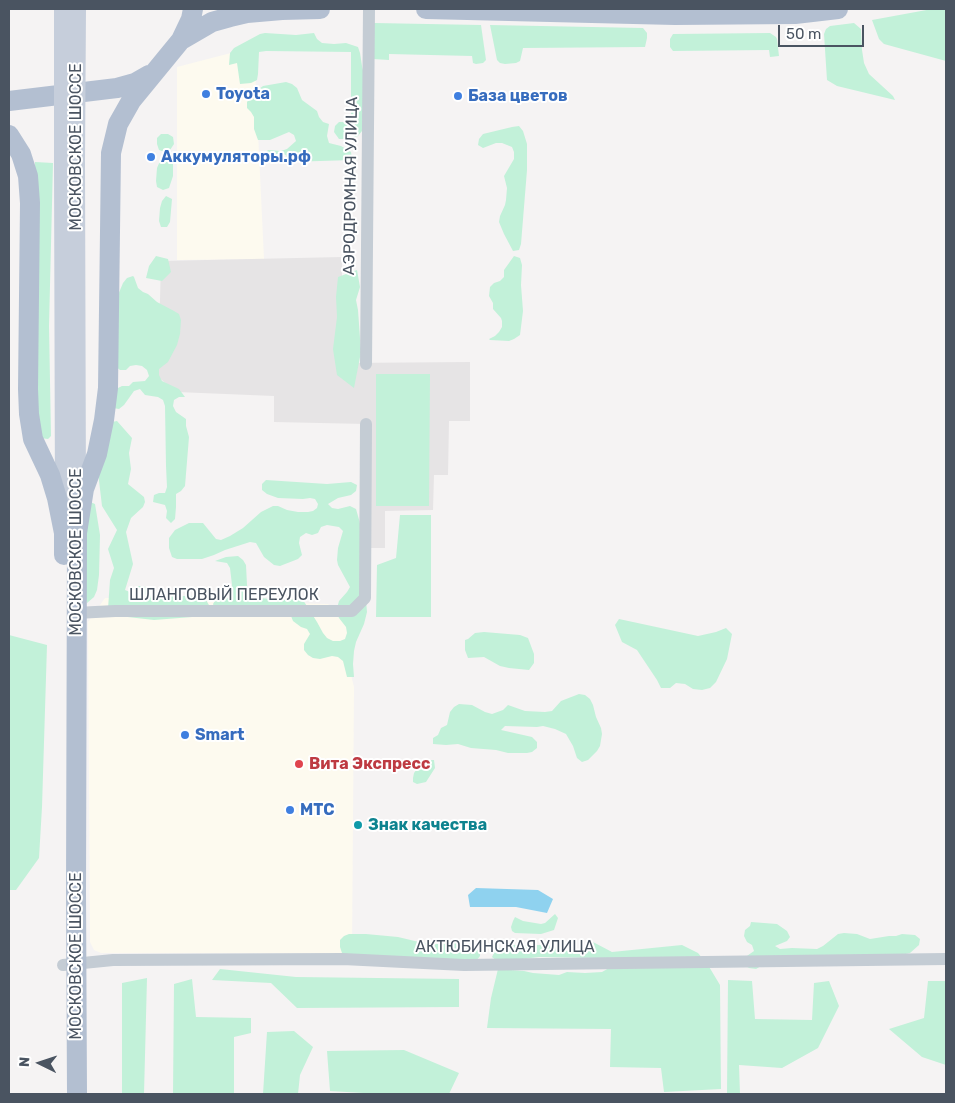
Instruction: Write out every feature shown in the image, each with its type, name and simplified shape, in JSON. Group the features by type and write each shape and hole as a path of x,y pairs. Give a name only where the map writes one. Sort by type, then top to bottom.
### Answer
{"main road":[{"name":"МОСКОВСКОЕ ШОССЕ","path":"63,9 70,162 70,965 77,1094"},
{"name":"МОСКОВСКОЕ ШОССЕ","path":"70,162 77,9"},
{"path":"70,533 97,454 108,388 110,153 118,124 131,101 181,40 193,9"},
{"path":"181,40 212,22 230,16 282,10 320,9"},
{"path":"426,9 675,16 795,14 838,9"},
{"path":"9,100 117,88 135,83 153,73"},
{"path":"9,135 21,154 28,176 30,203 29,414 33,439 50,475 70,533"},
{"name":"МОСКОВСКОЕ ШОССЕ","path":"64,1094 70,965 76,613 70,533"}],"street":[{"name":"АЭРОДРОМНАЯ УЛИЦА","path":"366,364 368,9"},
{"name":"ШЛАНГОВЫЙ ПЕРЕУЛОК","path":"76,613 115,611 352,611 366,598 366,424"},
{"name":"АКТЮБИНСКАЯ УЛИЦА","path":"70,965 113,960 343,959 464,965 946,959"}],"shaded area":[{"path":"254,47 264,259 177,260 177,67"},
{"path":"342,257 342,363 470,362 470,421 449,421 448,475 434,475 433,510 385,511 385,548 371,548 366,424 274,422 274,396 177,392 158,377 161,261"},
{"path":"105,598 328,604 353,624 350,671 354,687 352,953 101,953 94,950 90,942 88,622"}],"green space":[{"path":"932,9 946,9 946,61 884,44 879,39 872,20"},
{"path":"374,23 481,25 486,60 483,63 476,64 473,63 472,56 389,54 389,60 373,59"},
{"path":"854,23 861,29 864,63 869,74 895,100 837,86 827,80 824,34 826,29 830,26"},
{"path":"490,25 643,28 647,33 647,38 645,47 523,48 520,61 505,64 497,60"},
{"path":"265,33 296,35 314,33 322,43 346,43 358,47 365,79 362,131 358,136 339,139 334,132 335,126 339,122 351,122 351,52 259,52 257,80 251,83 240,84 237,63 229,65 230,53 234,48"},
{"path":"770,33 777,39 779,56 770,57 769,50 673,51 670,47 670,39 673,34"},
{"path":"286,82 297,88 302,100 317,111 323,122 329,124 327,136 329,143 341,146 351,152 352,160 288,162 286,155 280,153 268,158 264,154 268,150 281,151 287,149 296,141 294,135 289,132 270,140 258,140 254,129 254,117 247,108 247,102 263,86"},
{"path":"519,126 523,131 527,144 527,170 521,244 519,250 513,251 499,222 506,200 507,188 504,176 514,159 514,152 512,147 502,143 496,143 483,148 478,145 479,139 483,134"},
{"path":"161,134 168,134 173,137 174,144 170,150 165,152 159,150 157,144 157,138"},
{"path":"170,158 173,164 173,176 169,188 163,190 157,187 157,168 160,161"},
{"path":"35,162 53,163 49,326 51,436 48,439 40,438 34,397"},
{"path":"166,196 172,199 170,222 167,227 161,227 159,221 160,208"},
{"path":"156,256 168,259 171,272 162,281 146,278 149,266"},
{"path":"514,256 520,258 522,265 523,311 520,335 509,341 490,340 499,332 502,327 502,321 493,309 493,303 489,296 490,287 504,277 504,270"},
{"path":"357,270 360,287 356,300 361,352 354,388 337,375 333,349 337,317 338,277"},
{"path":"133,276 138,288 157,302 179,314 181,320 177,345 168,362 159,369 162,381 179,389 185,397 179,397 174,400 173,406 176,412 186,419 189,437 185,486 176,494 175,519 171,523 166,518 167,511 165,505 153,502 154,495 165,493 167,487 165,406 163,400 158,397 145,395 140,389 134,391 119,409 113,408 116,389 122,386 129,386 133,382 145,381 149,376 147,370 142,366 130,366 126,370 120,370 115,366 118,295 123,283 127,278"},
{"path":"376,374 430,374 429,506 376,506"},
{"path":"117,421 132,438 129,453 131,469 128,484 144,497 145,502 143,507 131,518 126,532 133,564 125,590 130,592 138,586 143,586 156,594 166,596 200,596 205,598 210,607 205,616 154,620 110,615 108,609 110,580 114,568 108,549 117,530 102,506 98,472 112,422"},
{"path":"266,480 327,484 351,482 357,485 356,491 351,495 338,498 328,504 332,508 338,509 350,506 356,509 362,530 361,544 367,612 354,651 354,677 347,677 343,661 338,657 332,656 320,659 308,655 304,650 304,644 310,634 307,629 293,621 291,616 215,609 213,604 216,599 222,599 227,596 231,591 232,585 230,568 227,563 215,561 226,557 238,556 246,565 250,597 303,600 327,638 333,641 345,639 346,627 336,612 339,601 350,587 337,560 343,531 339,527 327,525 321,527 318,533 312,535 306,533 300,537 299,543 302,555 298,559 280,566 274,565 264,557 256,543 250,542 202,559 177,559 172,557 169,548 169,538 175,530 189,523 203,523 216,539 221,540 243,528 261,512 273,506 298,512 313,511 317,508 318,504 315,499 278,498 267,494 262,490 262,484"},
{"path":"88,501 95,504 100,535 97,590 94,597 87,603 82,583"},
{"path":"400,515 431,515 431,617 376,617 377,565 396,558"},
{"path":"619,619 698,636 726,628 732,634 727,659 716,682 710,688 702,690 676,683 670,688 661,688 637,650 622,642 615,625"},
{"path":"475,633 520,635 528,638 534,654 534,663 529,670 500,666 484,657 468,658 465,650 465,640"},
{"path":"9,635 47,645 39,858 16,890 9,890"},
{"path":"579,694 585,695 590,699 602,734 600,746 588,760 582,762 577,758 566,734 543,726 505,726 501,730 532,737 537,742 537,748 527,753 508,753 471,748 458,744 433,744 433,738 438,735 441,728 447,725 450,712 459,704 472,705 492,714 503,710 508,705 525,711 545,712 552,711 561,701"},
{"path":"425,760 434,760 435,768 426,782 417,784 413,782 414,773"},
{"path":"555,914 558,918 554,930 541,934 515,933 512,931 511,927 515,917 523,921 541,924 545,923"},
{"path":"751,922 777,924 787,931 790,937 787,941 775,946 780,949 817,949 838,934 844,933 857,934 870,939 902,934 915,935 920,939 919,945 910,953 857,966 761,966 756,969 744,965 744,958 754,951 752,945 747,942 744,936 745,930 750,926"},
{"path":"349,934 398,937 433,944 466,941 478,945 480,956 476,961 344,959 340,940"},
{"path":"593,942 612,952 682,945 698,953 720,985 721,1089 664,1092 661,1068 610,1067 611,1029 487,1028 491,998 498,969 559,975 567,972 602,972 609,968 597,958 539,957 498,962 492,957 496,949 512,945 554,945 570,952 579,951"},
{"path":"220,969 296,977 459,979 459,1007 297,1008 271,983 212,980"},
{"path":"147,978 144,1094 122,1094 122,983"},
{"path":"192,979 196,1017 251,1018 251,1033 234,1037 234,1094 173,1094 174,984"},
{"path":"728,980 752,981 755,1019 812,1020 814,983 829,981 839,1006 818,1048 782,1068 739,1065 740,1094 727,1094"},
{"path":"928,981 946,981 946,1065 922,1057 889,1029 924,1018"},
{"path":"294,1031 313,1047 300,1075 298,1094 263,1094 267,1032"},
{"path":"404,1050 459,1073 449,1094 380,1094 330,1091 327,1051"}],"water":[{"path":"476,888 538,890 553,899 547,913 516,907 470,907 468,895"}],"place":[{"name":"Toyota","path":"206,94"},
{"name":"База цветов","path":"458,96"},
{"name":"Аккумуляторы.рф","path":"151,157"},
{"name":"Smart","path":"185,735"},
{"name":"Вита Экспресс","path":"299,764"},
{"name":"МТС","path":"290,810"},
{"name":"Знак качества","path":"358,825"}]}
